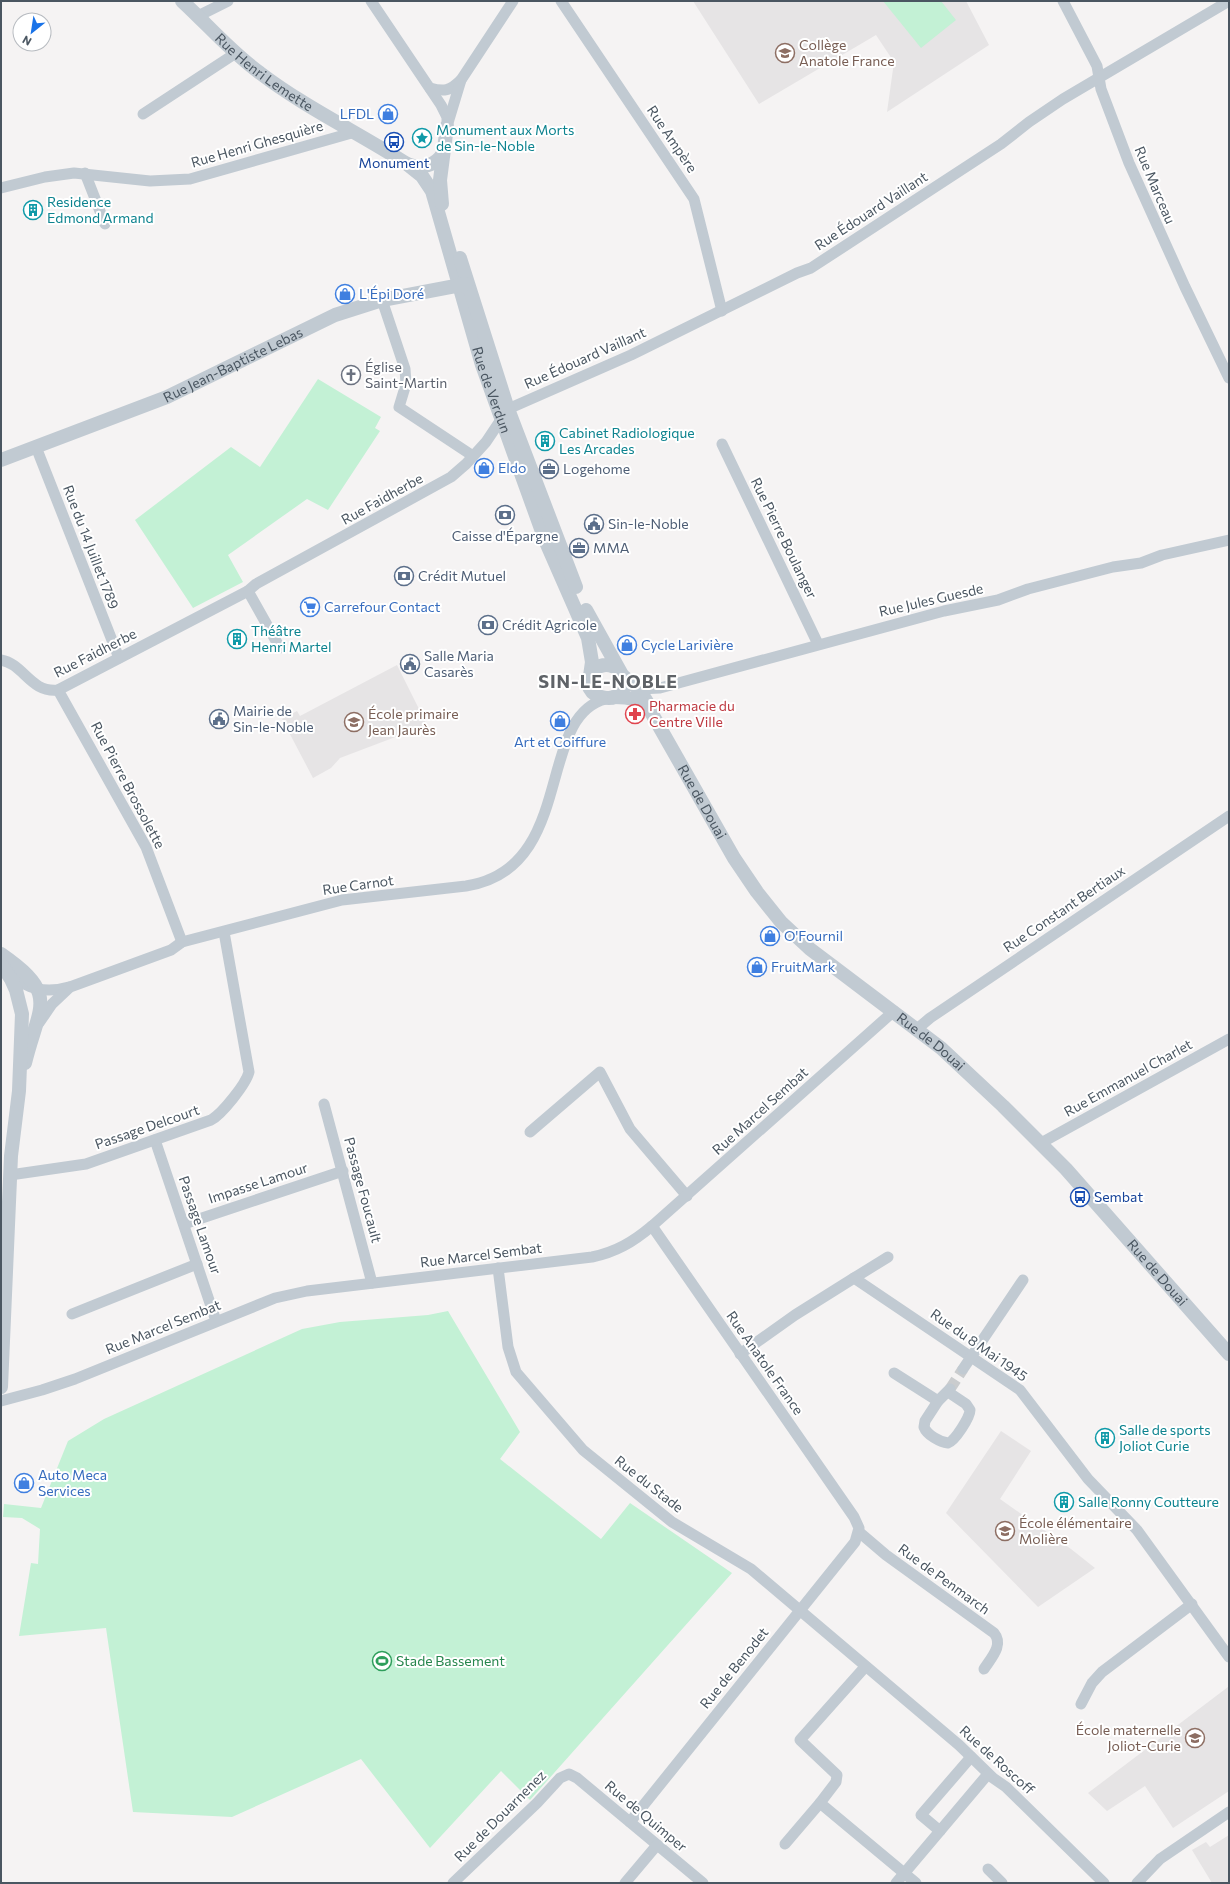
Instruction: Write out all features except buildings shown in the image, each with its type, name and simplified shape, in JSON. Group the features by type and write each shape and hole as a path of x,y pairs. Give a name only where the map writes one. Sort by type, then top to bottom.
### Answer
{"street":[{"name":"Rue Henri Lemette","path":"182,1 236,53 284,90 355,132"},
{"path":"198,16 228,1"},
{"path":"371,1 430,88 444,112 447,126"},
{"path":"447,126 461,80 513,1"},
{"name":"Rue Ampère","path":"561,1 694,199 722,311"},
{"name":"Rue Marceau","path":"1062,1 1098,66 1101,89 1129,163 1185,287 1229,378"},
{"name":"Rue Édouard Vaillant","path":"505,414 631,355 818,264 1001,144 1029,122 1099,78 1229,1"},
{"path":"143,114 236,53"},
{"path":"430,88 447,91 461,80"},
{"name":"Rue de Verdun","path":"447,126 440,190 442,205 463,284"},
{"name":"Rue de Verdun","path":"355,132 407,164 422,176 432,191 545,540 588,638 591,656 590,676"},
{"name":"Rue Henri Ghesquière","path":"1,188 45,177 84,173 150,181 190,179 219,172 355,132"},
{"path":"407,164 417,167 428,165 438,160 443,153"},
{"path":"84,173 105,224"},
{"name":"Rue Jean-Baptiste Lebas","path":"1,460 167,397 329,317 382,300 463,284"},
{"path":"382,300 405,369 406,388 399,407 474,456"},
{"name":"Rue de Verdun","path":"505,414 580,597 621,674"},
{"name":"Rue Faidherbe","path":"1,660 11,663 37,686 50,691 58,690 248,591 256,584 444,482 474,456 505,414"},
{"name":"Rue Pierre Boulanger","path":"722,444 818,644"},
{"name":"Rue du 14 Juillet 1789","path":"36,447 119,658"},
{"name":"Rue Jules Guesde","path":"639,690 660,688 966,605 998,600 1028,589 1113,567 1141,563 1162,555 1229,540"},
{"path":"248,591 280,648"},
{"path":"602,666 613,666 621,674 623,687 610,698 600,698 593,693 590,685 590,676 595,670 602,666"},
{"name":"Rue de Douai","path":"621,674 645,696 654,718"},
{"name":"Rue Pierre Brossolette","path":"58,690 146,847 182,942"},
{"name":"Rue de Douai","path":"610,698 630,698 638,700 647,708 734,858 774,913 810,949 894,1011 958,1064 1041,1143 1066,1169 1229,1354"},
{"name":"Rue Carnot","path":"37,1026 45,1012 70,987 171,950 182,942 342,900 466,886 488,882 503,873 523,856 536,836 573,725 589,706 610,698"},
{"name":"Rue Constant Bertiaux","path":"917,1029 936,1014 1229,816"},
{"name":"Passage Delcourt","path":"10,1175 80,1166 215,1118 247,1078 248,1066 224,932"},
{"path":"1,954 26,972 38,990 41,1001 37,1026 26,1059 19,1091"},
{"path":"4,968 20,982 38,990 49,991 70,987"},
{"path":"1,1387 10,1175 19,1091 22,1014 16,990 4,968"},
{"name":"Rue Marcel Sembat","path":"1,1401 75,1379 275,1298 308,1291 602,1255 626,1246 687,1196 894,1011"},
{"name":"Rue Emmanuel Charlet","path":"1041,1143 1229,1039"},
{"path":"530,1132 600,1072 625,1121 636,1138 687,1196"},
{"name":"Passage Foucault","path":"324,1104 372,1283"},
{"name":"Passage Lamour","path":"155,1140 216,1321"},
{"name":"Impasse Lamour","path":"184,1224 343,1171"},
{"name":"Rue Anatole France","path":"652,1226 854,1517 859,1525 859,1532"},
{"path":"740,1354 795,1315 888,1257"},
{"path":"72,1314 197,1264"},
{"name":"Rue du Stade","path":"498,1268 508,1347 516,1372 576,1443 591,1458 664,1516 751,1569 865,1667"},
{"name":"Rue du 8 Mai 1945","path":"854,1278 1020,1390 1088,1479 1137,1530 1229,1657"},
{"path":"963,1368 1023,1280"},
{"path":"894,1373 938,1401"},
{"path":"949,1390 966,1404 970,1410 970,1415 951,1443 943,1442 927,1432 924,1427 925,1421 938,1401 949,1390"},
{"name":"Rue de Benodet","path":"630,1822 855,1542 859,1532"},
{"name":"Rue de Penmarch","path":"859,1532 886,1555 994,1633 998,1639 998,1645 984,1669"},
{"path":"1081,1704 1092,1683 1102,1672 1192,1604"},
{"path":"785,1844 836,1782 837,1775 800,1740 865,1667"},
{"name":"Rue de Roscoff","path":"865,1667 971,1757 988,1774 1012,1792 1104,1883"},
{"path":"940,1831 922,1815 971,1757"},
{"name":"Rue de Quimper","path":"569,1774 577,1778 703,1883"},
{"name":"Rue de Douarnenez","path":"453,1883 537,1803 560,1778 569,1774"},
{"path":"896,1883 988,1774"},
{"path":"820,1803 916,1883"},
{"path":"1137,1883 1160,1859 1229,1812"},
{"path":"625,1883 657,1845"},
{"path":"988,1869 1002,1883"}],"shaded area":[{"name":"Collège Anatole France","path":"693,1 966,1 989,45 887,112 894,62 876,35 759,104"},
{"name":"École primaire Jean Jaurès","path":"397,665 427,725 340,758 331,768 313,778 282,719 297,711 300,716"},
{"name":"École élémentaire Molière","path":"1001,1431 1031,1451 1000,1499 1071,1549 1095,1568 1038,1607 946,1513"},
{"name":"École maternelle Joliot-Curie","path":"1228,1687 1229,1791 1173,1828 1145,1786 1107,1811 1088,1793"},
{"path":"1229,1835 1229,1883 1212,1883 1192,1850 1206,1842 1210,1847"}],"green space":[{"path":"883,1 941,1 956,20 921,48"},
{"path":"318,379 381,417 375,428 380,431 328,510 307,499 228,555 243,582 193,608 135,520 231,447 260,467"},
{"path":"448,1311 520,1432 500,1459 601,1539 630,1503 732,1573 530,1800 501,1771 430,1848 361,1759 232,1817 133,1812 106,1628 19,1636 31,1563 38,1564 40,1529 22,1518 3,1517 4,1504 41,1508 68,1441 104,1419 302,1329 340,1322 428,1315"}],"tunnel":[{"path":"950,1389 963,1369"}],"place":[{"name":"Collège Anatole France","path":"785,53"},
{"name":"LFDL","path":"388,114"},
{"name":"Monument aux Morts de Sin-le-Noble","path":"422,138"},
{"name":"Monument","path":"394,142"},
{"name":"Residence Edmond Armand","path":"33,210"},
{"name":"L'Épi Doré","path":"345,294"},
{"name":"Église Saint-Martin","path":"351,375"},
{"name":"Cabinet Radiologique Les Arcades","path":"545,441"},
{"name":"Eldo","path":"484,468"},
{"name":"Logehome","path":"549,469"},
{"name":"Caisse d'Épargne","path":"505,515"},
{"name":"Sin-le-Noble","path":"594,524"},
{"name":"MMA","path":"579,548"},
{"name":"Crédit Mutuel","path":"404,576"},
{"name":"Carrefour Contact","path":"310,607"},
{"name":"Crédit Agricole","path":"488,625"},
{"name":"Théâtre Henri Martel","path":"237,639"},
{"name":"Cycle Larivière","path":"627,645"},
{"name":"Salle Maria Casarès","path":"410,664"},
{"name":"Pharmacie du Centre Ville","path":"635,714"},
{"name":"Mairie de Sin-le-Noble","path":"219,719"},
{"name":"Art et Coiffure","path":"560,721"},
{"name":"École primaire Jean Jaurès","path":"354,722"},
{"name":"O'Fournil","path":"770,936"},
{"name":"FruitMark","path":"757,967"},
{"name":"Sembat","path":"1080,1197"},
{"name":"Salle de sports Joliot Curie","path":"1105,1438"},
{"name":"Auto Meca Services","path":"24,1483"},
{"name":"Salle Ronny Coutteure","path":"1064,1502"},
{"name":"École élémentaire Molière","path":"1005,1531"},
{"name":"Stade Bassement","path":"382,1661"},
{"name":"École maternelle Joliot-Curie","path":"1195,1738"}],"district":[{"name":"SIN-LE-NOBLE","path":"608,682"}]}
